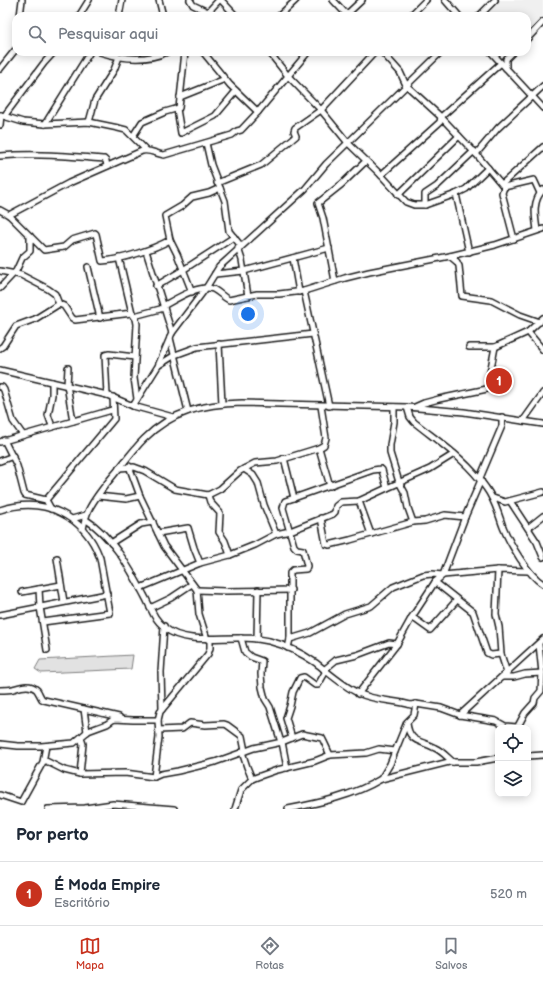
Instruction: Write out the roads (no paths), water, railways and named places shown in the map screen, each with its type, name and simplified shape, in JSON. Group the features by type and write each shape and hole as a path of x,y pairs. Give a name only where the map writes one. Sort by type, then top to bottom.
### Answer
{"street":[{"path":"20,12 22,0"},
{"path":"82,12 89,0"},
{"path":"120,12 122,0"},
{"path":"159,0 162,12"},
{"path":"190,0 193,5 208,12 220,0 232,12"},
{"path":"283,12 296,0"},
{"path":"333,0 344,12"},
{"path":"351,12 362,0"},
{"path":"414,12 426,0"},
{"path":"445,0 456,12"},
{"path":"482,12 495,0"},
{"path":"531,35 543,22"},
{"path":"0,69 12,54"},
{"path":"0,125 2,115 50,56"},
{"path":"45,124 88,56"},
{"path":"89,122 95,100 114,70 116,56"},
{"path":"120,56 134,59 146,59 155,56"},
{"path":"185,56 179,108 177,109 181,133 215,116 236,91"},
{"path":"206,56 236,91 258,112"},
{"path":"272,56 288,76 321,110 348,143 406,202 414,205 425,205 456,194 466,189 488,168"},
{"path":"2,115 23,122 45,124 89,122 126,130 146,150 164,155 232,135 241,130 305,56"},
{"path":"192,292 170,240 165,218 167,214 182,206 192,197 209,193 218,186 264,163 296,136 294,131 295,128 321,110 371,56"},
{"path":"386,56 400,72 406,85 441,117 475,152 503,186"},
{"path":"133,406 158,366 171,336 223,262 305,189 326,164 437,56"},
{"path":"495,56 543,108"},
{"path":"506,69 506,59 509,56"},
{"path":"381,175 440,122 441,117 501,63"},
{"path":"180,97 225,79"},
{"path":"425,205 425,194 437,186 475,152 502,124 543,86"},
{"path":"133,136 142,122 165,112 177,109"},
{"path":"398,195 459,136"},
{"path":"206,143 209,160 225,201 229,231 240,247 248,296"},
{"path":"514,239 502,193 503,186 543,147"},
{"path":"9,215 69,183 146,150"},
{"path":"0,156 32,154 104,159 107,166"},
{"path":"335,281 323,218 318,203 342,184 366,161"},
{"path":"503,186 534,180 542,192 535,206 537,230"},
{"path":"456,194 469,252"},
{"path":"0,210 9,215 42,248 46,250 64,247 72,240 95,233 102,261 146,251 170,240"},
{"path":"0,271 26,277 48,289 55,294 59,304 64,306 75,320 133,314 164,307 192,292 206,288 218,292 229,300 257,294 279,294 301,291 369,272 469,252 543,229"},
{"path":"0,288 16,271 22,258 30,251 30,236"},
{"path":"156,286 234,237"},
{"path":"215,274 244,271 329,248"},
{"path":"146,251 164,307 188,411"},
{"path":"450,256 459,266 462,296 491,300 520,315 541,320"},
{"path":"119,258 133,314 137,324 134,378 137,399"},
{"path":"293,258 313,334 329,406"},
{"path":"88,267 100,318"},
{"path":"0,348 3,346 16,326 35,319 59,304"},
{"path":"469,347 496,348 528,332 541,320"},
{"path":"528,332 543,350"},
{"path":"158,366 175,355 197,347 313,334"},
{"path":"219,344 222,404"},
{"path":"414,408 434,400 487,389 496,348"},
{"path":"46,500 114,419 105,355 109,354 135,357"},
{"path":"68,368 67,385 73,421"},
{"path":"0,370 110,396 133,406 173,417"},
{"path":"52,382 52,395 48,415 52,426"},
{"path":"0,387 4,390 13,421 23,435"},
{"path":"523,421 543,393"},
{"path":"83,529 86,517 98,496 119,468 148,435 173,417 201,407 242,403 407,407 458,411 543,424"},
{"path":"119,468 134,467 145,471 175,489 208,495 220,490 244,469 255,463 277,461 319,448 324,445 326,438 321,406"},
{"path":"394,407 394,427 390,448 399,482 405,493 413,522"},
{"path":"407,407 410,417 414,422 469,466 480,479 493,498 506,533 528,571 543,584"},
{"path":"52,509 46,500 24,493 13,456 2,441 112,410"},
{"path":"358,694 397,644 412,617 435,582 443,575 502,426 502,418"},
{"path":"319,448 330,486"},
{"path":"140,588 200,563 230,555 255,545 276,534 290,531 334,513 336,506 341,502 359,502 386,488 430,469 454,454"},
{"path":"0,461 13,456"},
{"path":"284,458 294,498"},
{"path":"127,459 140,496 167,550 197,590 199,614 210,648 208,654 162,709 158,720 159,730 154,777"},
{"path":"244,469 253,476 258,483 264,505 276,534"},
{"path":"288,648 290,639 291,571 306,569 307,566 303,550 295,548 283,508 285,501 330,486 345,479 378,469 382,470 386,488"},
{"path":"493,498 505,502 543,492"},
{"path":"208,495 210,502 220,513 219,532 225,541 230,555"},
{"path":"98,496 126,499 140,496"},
{"path":"510,501 539,545 543,557"},
{"path":"359,502 371,534"},
{"path":"0,510 15,506 30,505 52,509 72,519 83,529 100,558 110,613 43,622"},
{"path":"321,518 327,545 413,522 425,521 446,515 465,517"},
{"path":"528,528 543,516"},
{"path":"72,519 86,517 96,525 111,543 140,588 155,618 173,633 180,636 208,639 241,638 271,642 288,648 307,658 358,694 378,700 446,709 460,715 496,721 503,725"},
{"path":"111,543 140,524 153,522"},
{"path":"158,533 188,528 200,563"},
{"path":"57,558 64,602"},
{"path":"290,639 310,633 345,614 372,606 393,587 428,574 443,575 498,570 528,571"},
{"path":"498,570 496,611 505,675 510,678 529,673 542,673"},
{"path":"435,582 475,615 488,653 491,655 501,654"},
{"path":"150,608 171,598 192,584"},
{"path":"22,592 61,585"},
{"path":"39,589 40,607 47,650"},
{"path":"197,590 291,590"},
{"path":"257,639 258,590"},
{"path":"0,615 107,594"},
{"path":"412,617 430,630 457,600"},
{"path":"162,709 161,672 164,626"},
{"path":"241,638 245,652 251,657 262,661 261,680 263,693 270,707 280,740 282,742 287,768"},
{"path":"519,725 541,690 541,642"},
{"path":"460,715 541,642"},
{"path":"292,738 286,718 293,692 302,676 315,685 318,685 325,671 336,660 357,655 389,643 397,644"},
{"path":"0,690 14,689 25,686 38,691 42,699 133,720"},
{"path":"381,780 388,768 407,722 414,715 416,704"},
{"path":"84,709 87,732"},
{"path":"0,744 18,746 46,746 74,743 87,732 107,724 114,719 158,720"},
{"path":"407,722 408,732 416,739 438,749 453,762"},
{"path":"159,730 182,729 190,723 205,725 224,724 240,733 242,736 247,767 252,779"},
{"path":"44,760 64,770 80,774 125,773 154,777 161,774 215,762 259,746 282,742 302,734 322,738 330,755"},
{"path":"80,774 83,744 81,738"},
{"path":"0,795 21,802 44,760 46,746"},
{"path":"235,809 241,790 252,779 315,761 330,755 366,753 379,749 395,751"},
{"path":"531,756 543,755"},
{"path":"288,809 332,800 381,780 453,762 476,762 495,759"},
{"path":"48,809 85,808 113,804 140,808 174,809"}],"place":[{"name":"É Moda Empire","path":"499,381"}]}
